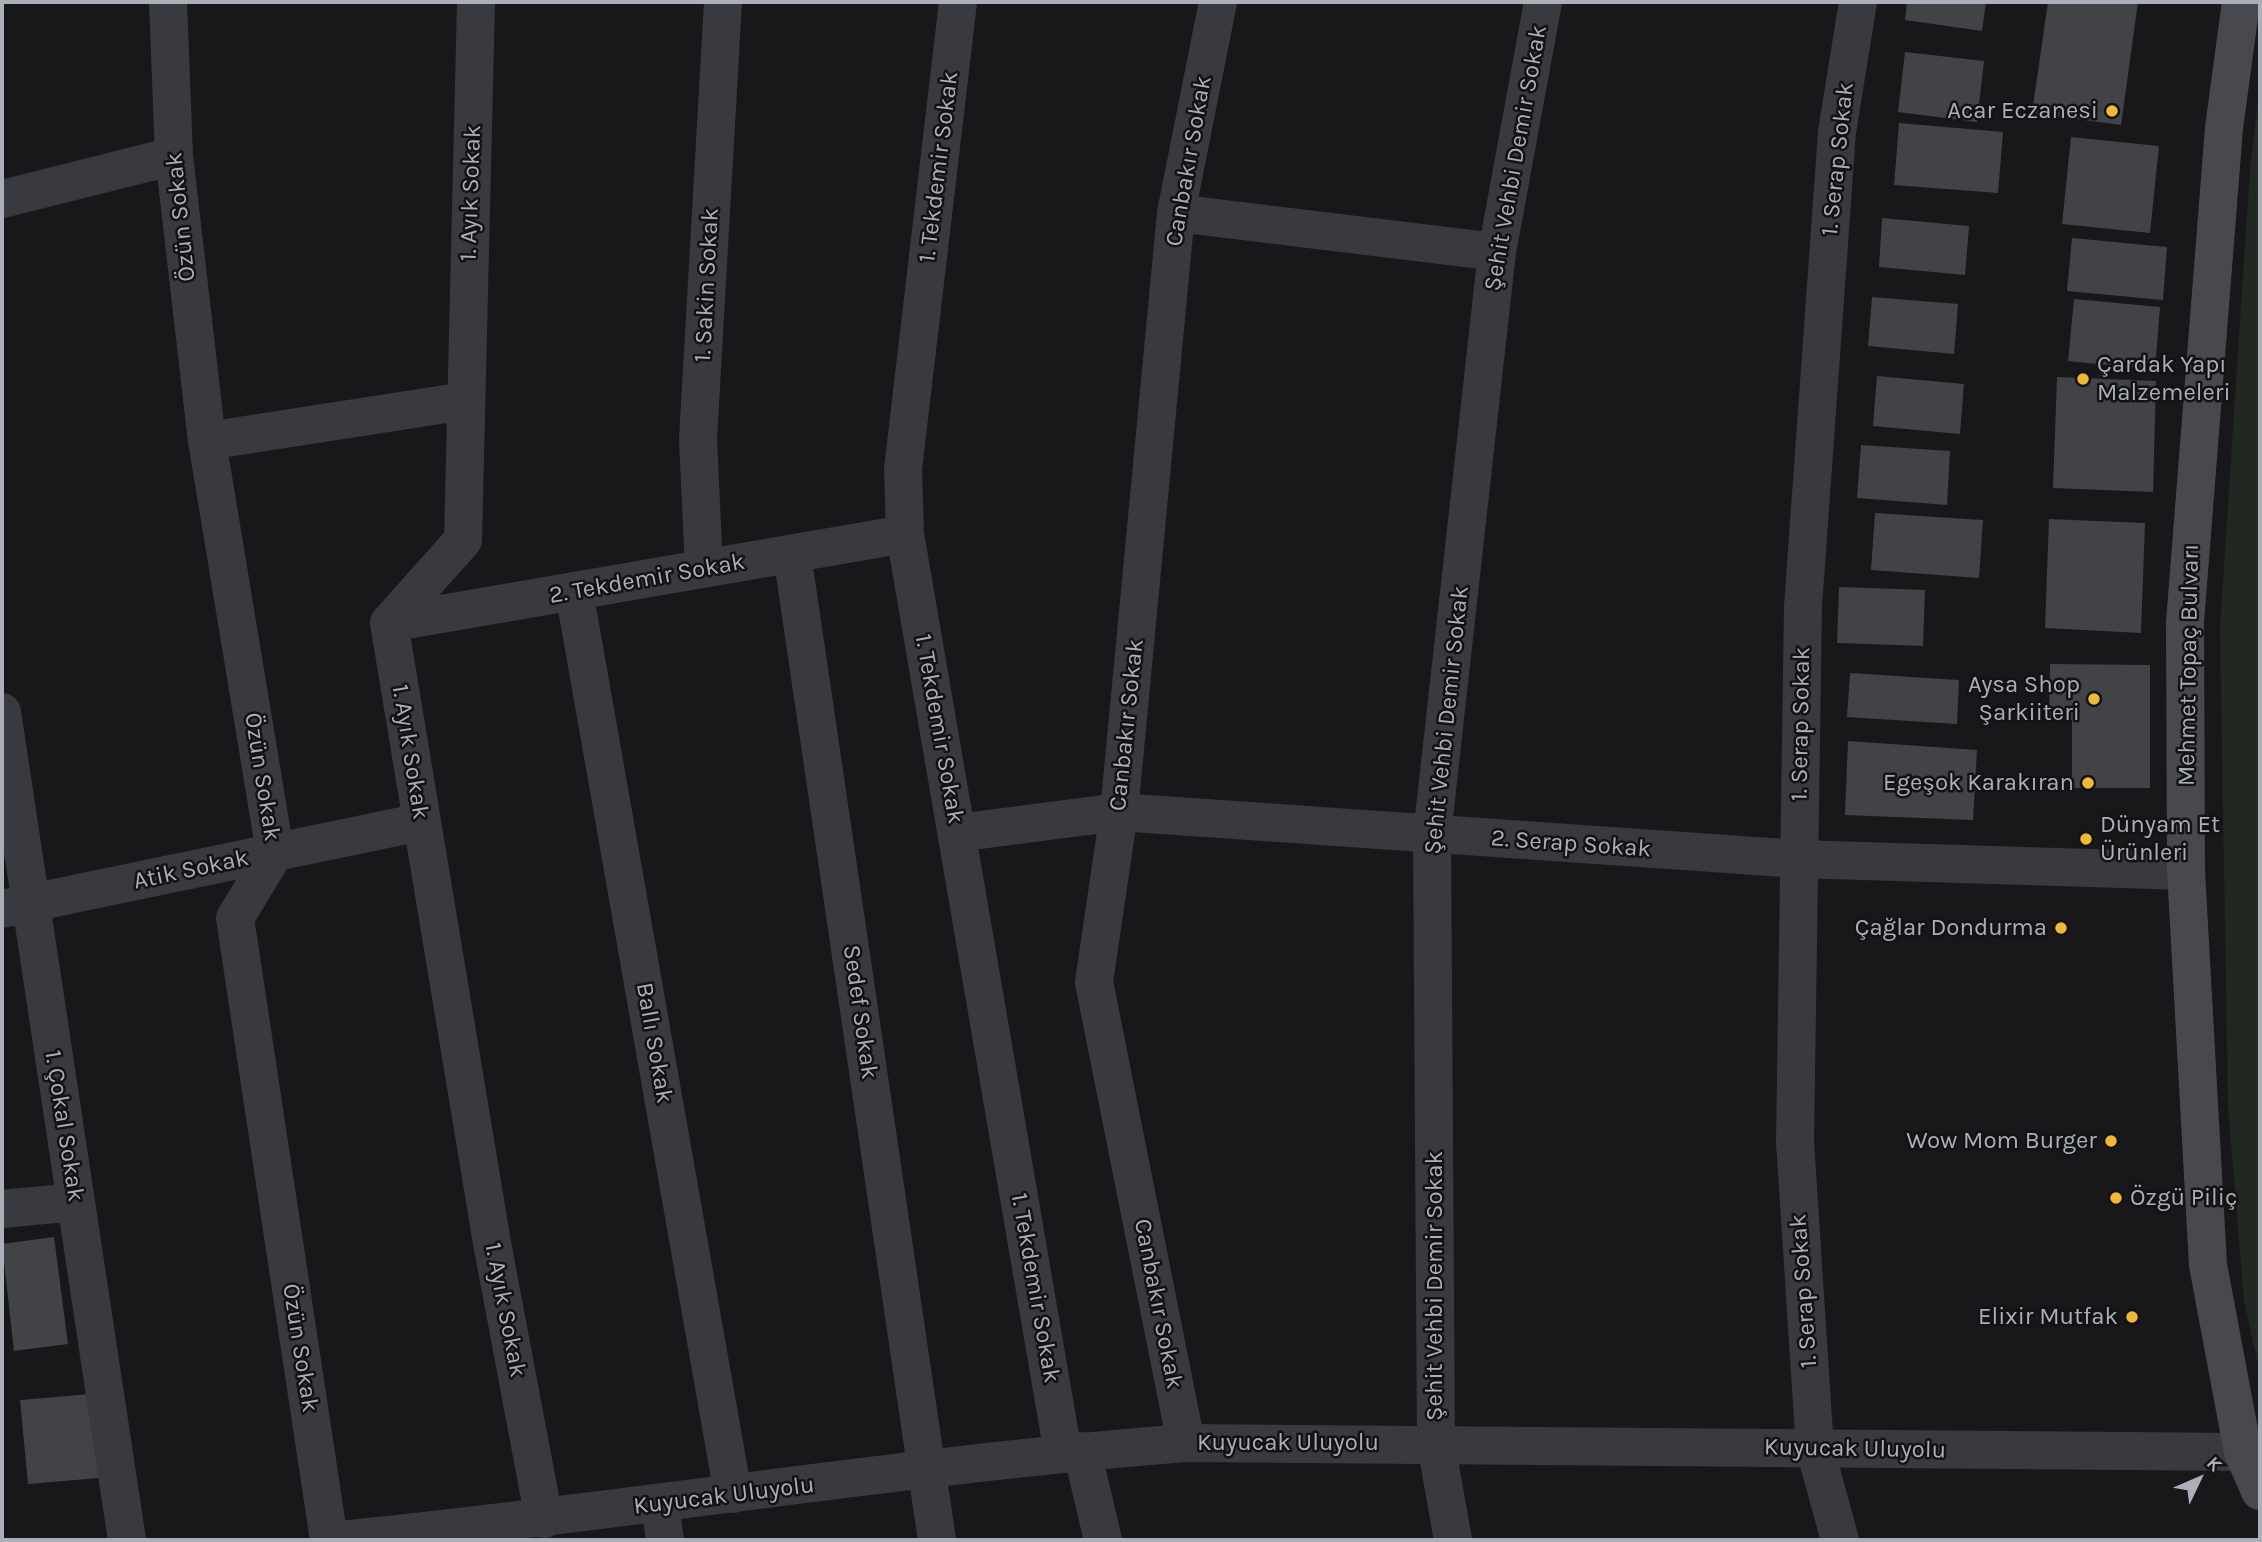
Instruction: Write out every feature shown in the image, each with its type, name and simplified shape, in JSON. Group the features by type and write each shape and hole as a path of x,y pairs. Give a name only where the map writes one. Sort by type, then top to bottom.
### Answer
{"main road":[{"name":"Mehmet Topaç Bulvarı","path":"2241,2 2224,128 2185,622 2186,872 2208,1265 2243,1452 2260,1491"}],"street":[{"name":"Özün Sokak","path":"168,2 174,156 207,441 275,852 235,918 329,1540"},
{"name":"1. Ayık Sokak","path":"476,2 463,540 389,623 492,1243 544,1519"},
{"name":"1. Sakin Sokak","path":"704,569 698,439 723,2"},
{"name":"1. Tekdemir Sokak","path":"958,2 903,469 905,534 957,833 1073,1452 1103,1540"},
{"name":"Canbakır Sokak","path":"1186,1443 1094,982 1119,812 1176,213 1217,2"},
{"name":"Şehit Vehbi Demir Sokak","path":"1453,1540 1436,1444 1432,835 1497,252 1543,2"},
{"name":"1. Serap Sokak","path":"1840,1540 1815,1449 1795,1142 1804,592 1837,132 1858,2"},
{"path":"2,199 174,156"},
{"path":"1176,213 1497,252"},
{"path":"207,441 465,401"},
{"name":"2. Tekdemir Sokak","path":"389,623 905,534"},
{"name":"Sedef Sokak","path":"792,554 929,1471 937,1540"},
{"name":"Ballı Sokak","path":"574,592 733,1494"},
{"name":"1. Çokal Sokak","path":"2,712 16,906 76,1202 127,1540"},
{"name":"2. Serap Sokak","path":"957,833 1119,812 1799,859 2186,872"},
{"name":"Atik Sokak","path":"16,906 421,822"},
{"path":"2,1209 76,1202"},
{"name":"Kuyucak Uluyolu","path":"339,1540 501,1532 544,1519 663,1522 733,1494 1073,1452 1186,1443 2243,1452"}],"shaded area":[{"path":"2260,83 2260,1374 2244,1301 2228,1106 2220,627 2250,169"}],"building":[{"path":"1907,2 1986,2 1982,31 1905,20"},
{"path":"2048,2 2138,2 2121,125 2032,113"},
{"path":"1905,52 1984,61 1977,122 1898,112"},
{"path":"1899,123 2003,132 1998,193 1894,185"},
{"path":"2071,137 2159,146 2150,233 2062,224"},
{"path":"1882,218 1969,226 1965,275 1879,267"},
{"path":"2072,238 2167,247 2163,300 2067,291"},
{"path":"1872,297 1958,304 1954,354 1868,346"},
{"path":"2074,299 2160,307 2155,370 2068,361"},
{"path":"1877,376 1964,384 1960,434 1873,426"},
{"path":"2057,377 2156,381 2153,492 2053,488"},
{"path":"1861,445 1950,451 1947,505 1857,498"},
{"path":"1875,513 1983,520 1979,578 1871,570"},
{"path":"2049,519 2145,523 2141,633 2045,628"},
{"path":"1839,587 1925,590 1923,646 1837,643"},
{"path":"2050,664 2150,665 2150,788 2072,788 2072,720 2049,720"},
{"path":"1850,673 1959,680 1957,724 1847,717"},
{"path":"1848,741 1977,750 1973,820 1845,815"},
{"path":"54,1237 68,1344 14,1351 2,1244"},
{"path":"91,1394 99,1478 28,1484 20,1400"}],"place":[{"name":"Acar Eczanesi","path":"2112,111"},
{"name":"Çardak Yapı Malzemeleri","path":"2083,379"},
{"name":"Aysa Shop Şarkiiteri","path":"2094,699"},
{"name":"Egeşok Karakıran","path":"2088,783"},
{"name":"Dünyam Et Ürünleri","path":"2086,839"},
{"name":"Çağlar Dondurma","path":"2061,928"},
{"name":"Wow Mom Burger","path":"2111,1141"},
{"name":"Özgü Piliç","path":"2116,1198"},
{"name":"Elixir Mutfak","path":"2132,1317"}]}
